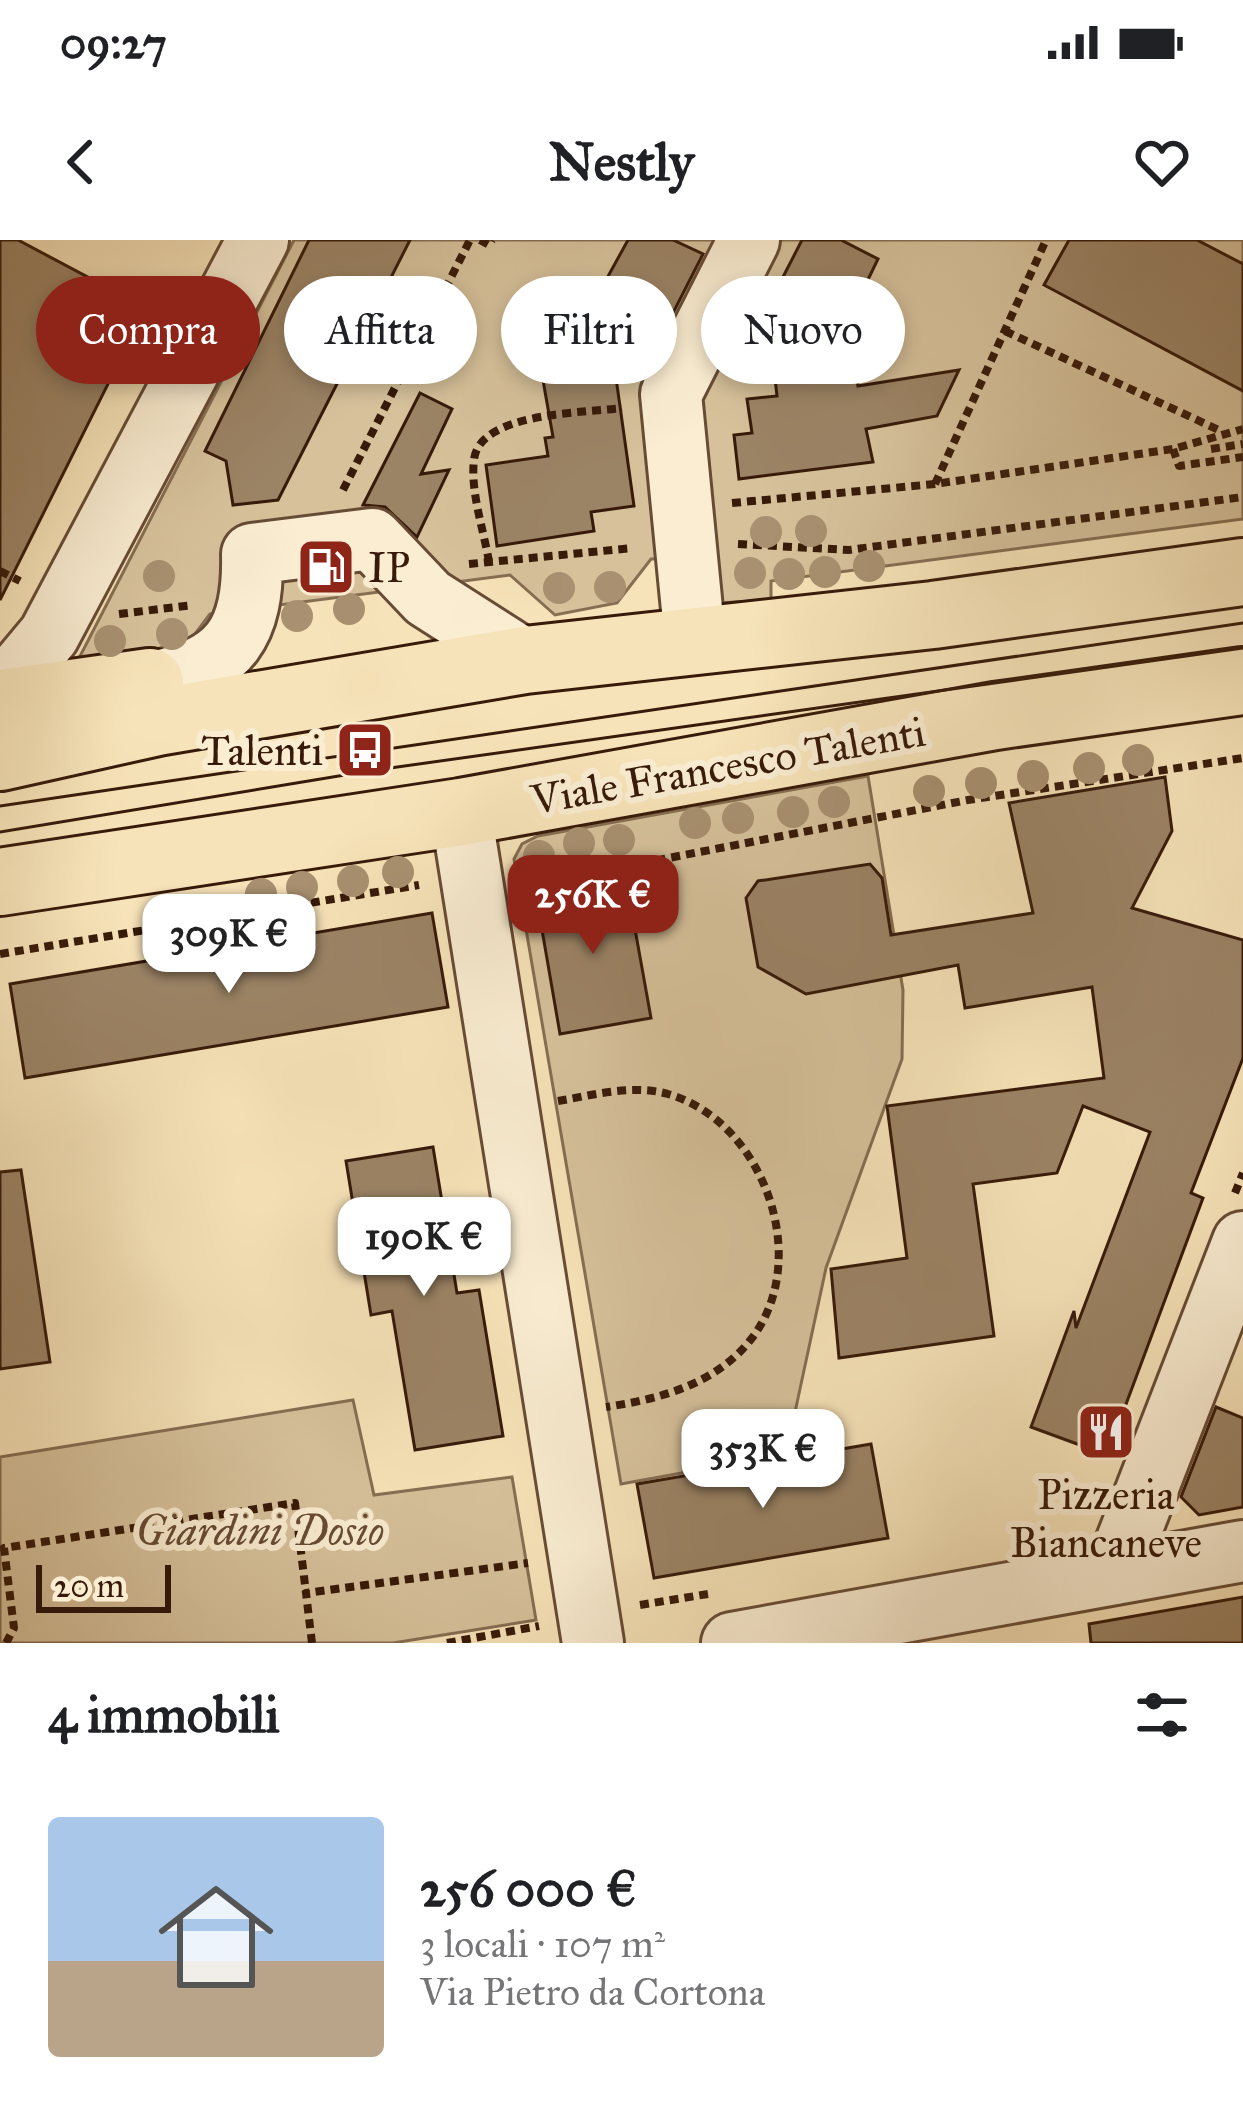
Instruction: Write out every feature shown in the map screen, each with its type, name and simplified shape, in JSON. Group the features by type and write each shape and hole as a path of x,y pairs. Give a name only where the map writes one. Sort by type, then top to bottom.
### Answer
{"main road":[{"path":"0,757 303,696 524,660 1243,572"},
{"path":"0,698 153,682 303,696"},
{"name":"Viale Francesco Talenti","path":"0,882 461,812 995,716 1238,713"}],"street":[{"path":"0,698 49,635 258,240"},
{"path":"695,640 671,402 748,240"},
{"path":"153,682 202,670 237,636 251,596 252,554 373,539 403,574 446,611 524,660"},
{"path":"461,812 611,1625"},
{"path":"1114,1574 1239,1218"},
{"path":"721,1618 1114,1574 1243,1551"}],"path":[{"path":"334,507 470,240"},
{"path":"480,240 489,245 491,240"},
{"path":"934,484 1046,240"},
{"path":"1005,331 1223,432"},
{"path":"489,562 473,461 480,442 493,430 671,402"},
{"path":"403,574 685,536 731,522 730,503 934,484 1173,449 1243,429"},
{"path":"1211,449 1243,444"},
{"path":"1173,449 1179,466 1243,457"},
{"path":"685,536 849,550 1243,497"},
{"path":"72,594 108,614 251,596"},
{"path":"521,909 518,887 968,800 1239,758 1238,713"},
{"path":"0,954 434,883"},
{"path":"551,1102 638,1090 669,1094 695,1107 742,1146 775,1211 774,1279 768,1310 752,1338 691,1387 603,1407"},
{"path":"1239,1218 1243,1173"},
{"path":"599,1384 606,1430"},
{"path":"6,1643 14,1628 4,1548 295,1502 313,1643"},
{"path":"306,1593 531,1562"},
{"path":"611,1625 721,1618"}],"green space":[{"path":"294,240 1243,240 1243,519 771,581 771,600 716,603 711,556 651,559 617,603 555,615 510,575 210,614 186,646 76,664 220,384 260,384 260,306"},
{"path":"868,776 903,990 902,1059 826,1268 786,1454 621,1484 514,859 522,844 538,836"},
{"name":"Giardini Dosio","path":"353,1400 374,1495 512,1477 536,1620 393,1643 0,1643 0,1457"}],"building":[{"path":"0,240 18,240 86,276 36,276 36,384 108,384 0,600"},
{"path":"309,240 410,240 392,276 291,276"},
{"path":"628,240 673,240 703,254 677,305 677,276 608,276"},
{"path":"802,240 841,240 878,259 870,276 783,276"},
{"path":"1069,240 1197,240 1243,264 1243,391 1044,285"},
{"path":"284,291 284,384 337,384 278,500 233,505 226,461 205,451 238,384 260,384 260,339"},
{"path":"959,370 937,416 866,429 873,462 739,479 734,435 752,433 747,399 777,396 776,384 905,384 905,379"},
{"path":"544,384 617,384 634,506 591,512 594,531 497,546 486,465 548,456 545,438 553,437"},
{"path":"420,393 452,409 421,474 449,470 417,537 385,507 363,505"},
{"path":"1165,777 1172,831 1132,908 1243,940 1243,1058 1191,1193 1203,1198 1107,1455 1031,1427 1074,1311 1076,1328 1150,1132 1083,1106 1057,1173 973,1184 994,1336 839,1358 831,1269 907,1258 887,1106 1104,1078 1092,987 965,1008 958,965 806,994 758,967 746,898 758,881 870,864 882,878 891,935 1033,913 1009,803"},
{"path":"626,879 651,1018 560,1034 536,895"},
{"path":"432,913 448,1007 25,1078 10,984"},
{"path":"433,1147 457,1293 479,1290 503,1436 415,1450 392,1311 371,1315 346,1161"},
{"path":"21,1170 50,1362 0,1369 0,1172"},
{"path":"1216,1407 1243,1418 1243,1507 1199,1515 1181,1497"},
{"path":"871,1444 888,1538 654,1578 637,1484"},
{"path":"1243,1597 1243,1643 1091,1643 1089,1624"}],"tram line":[{"path":"0,806 1243,623"},
{"path":"0,832 369,771 1243,648"}],"place":[{"name":"IP","path":"326,567"},
{"name":"Talenti","path":"365,750"},
{"name":"Pizzeria Biancaneve","path":"1106,1432"}]}
